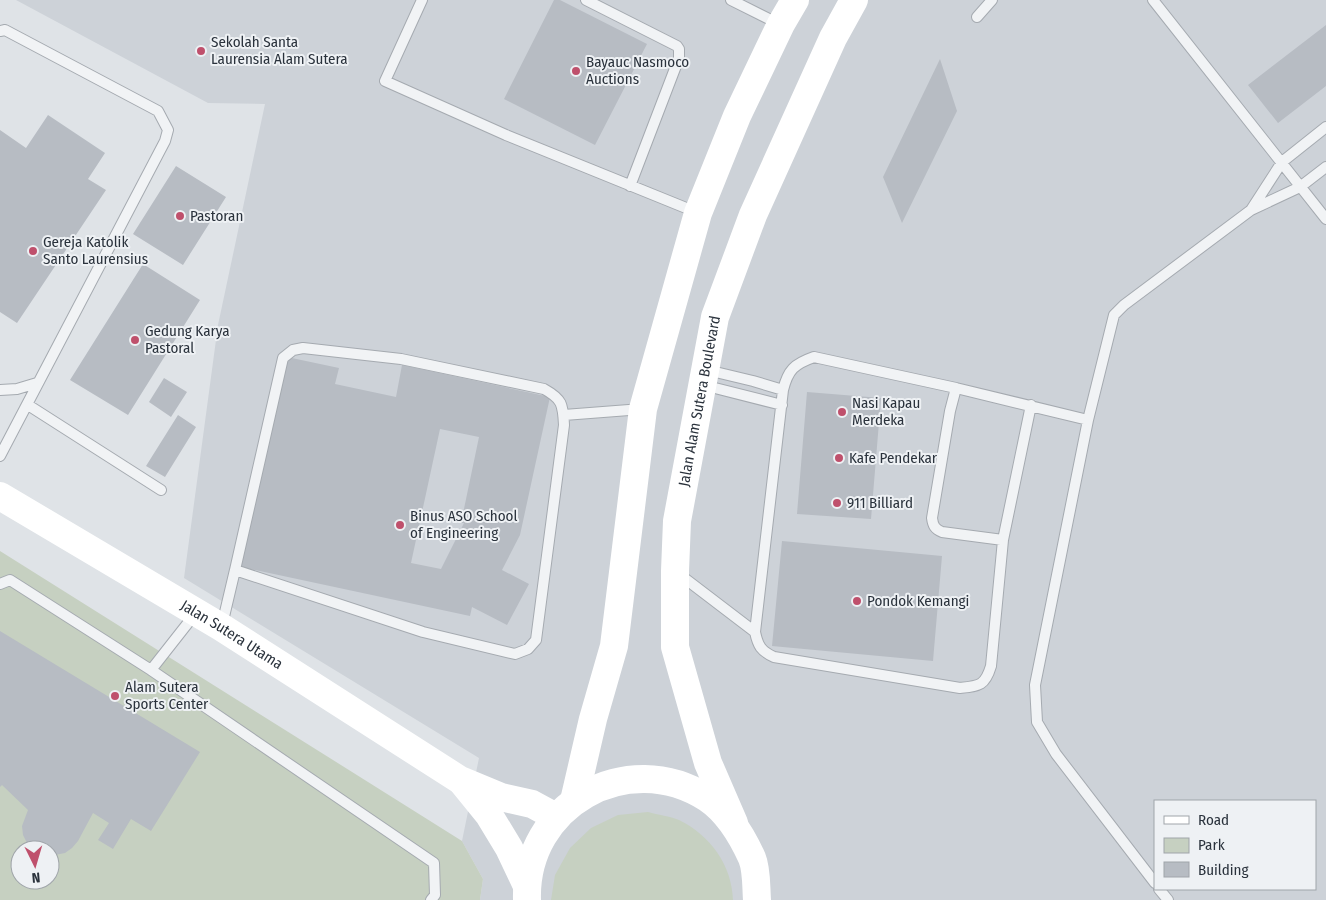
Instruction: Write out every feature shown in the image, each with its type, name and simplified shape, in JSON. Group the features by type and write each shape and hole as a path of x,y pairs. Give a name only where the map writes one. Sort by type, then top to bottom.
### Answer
{"main road":[{"path":"527,893 536,849 565,809 614,646 643,409 698,213 737,116 781,24 795,0"},
{"name":"Jalan Alam Sutera Boulevard","path":"757,900 753,860 734,823 708,763 675,647 677,521 715,317 753,215 833,38 854,0"},
{"name":"Jalan Sutera Utama","path":"0,496 221,627 460,780 501,797 565,809"},
{"path":"565,809 605,784 640,778 676,784 708,798 734,823"},
{"name":"Jalan Sutera Utama","path":"460,780 489,815 509,848 527,893"}],"lane":[{"path":"422,0 385,80 506,135 698,213"},
{"path":"586,0 679,48 679,58 630,186"},
{"path":"731,0 781,24"},
{"path":"977,17 992,0"},
{"path":"1152,0 1326,219"},
{"path":"0,31 5,30 158,111 168,130 165,141 0,456"},
{"path":"1251,210 1282,162 1326,127"},
{"path":"1154,882 1056,754 1037,722 1035,684 1088,420 1114,315 1124,305 1251,210 1300,186 1326,167"},
{"path":"221,627 283,358 293,350 303,348 401,359 544,389 556,395 562,404 564,424 536,640 528,649 515,654 423,632 235,570"},
{"path":"1031,405 1003,540 991,666 987,679 977,686 960,688 774,657 762,652 757,642 756,632 783,390 792,368 801,361 814,357 1031,405 1088,420"},
{"path":"704,377 753,381 783,390"},
{"path":"704,377 782,406"},
{"path":"0,390 17,389 37,383"},
{"path":"956,388 950,411 932,518 933,526 942,532 1003,540"},
{"path":"28,405 161,490"},
{"path":"564,415 643,409"},
{"path":"675,571 756,632"},
{"path":"0,584 10,580 151,670 434,863 435,894 431,900"},
{"path":"151,670 196,612"},
{"path":"1160,890 1168,900"}],"shaded area":[{"path":"16,0 1326,0 1326,900 480,900 483,879 462,841 479,758 184,578 218,325 265,104 208,103"}],"green space":[{"name":"Alam Sutera Sports Center","path":"0,551 462,841 483,879 480,900 0,900"},
{"path":"648,812 679,820 690,826 709,843 724,863 732,887 733,900 551,900 555,875 570,848 591,828 618,815"}],"building":[{"name":"Bayauc Nasmoco Auctions","path":"554,0 560,0 647,44 595,145 504,99"},
{"path":"1326,25 1326,86 1278,123 1248,85"},
{"path":"940,59 957,111 902,223 883,177"},
{"name":"Gereja Katolik Santo Laurensius","path":"48,115 105,153 88,179 106,190 17,323 0,312 0,130 26,148"},
{"name":"Pastoran","path":"176,166 226,197 183,265 133,234"},
{"name":"Gedung Karya Pastoral","path":"143,264 200,300 128,415 70,380"},
{"path":"287,357 339,368 335,384 396,397 402,365 550,397 520,535 502,570 529,584 507,625 472,607 470,616 241,567","holes":["440,429 479,437 461,523 464,523 441,569 411,563"]},
{"path":"164,378 187,392 171,417 149,402"},
{"path":"807,392 881,398 871,519 797,514"},
{"path":"178,415 196,427 165,477 146,466"},
{"name":"Pondok Kemangi","path":"782,541 942,556 933,661 772,646"},
{"path":"0,631 200,752 151,831 131,819 113,849 98,840 109,823 93,813 78,841 65,853 60,854 60,840 26,840 22,826 28,810 2,785 0,787"}],"place":[{"name":"Sekolah Santa Laurensia Alam Sutera","path":"201,51"},
{"name":"Bayauc Nasmoco Auctions","path":"576,71"},
{"name":"Pastoran","path":"180,216"},
{"name":"Gereja Katolik Santo Laurensius","path":"33,251"},
{"name":"Gedung Karya Pastoral","path":"135,340"},
{"name":"Nasi Kapau Merdeka","path":"842,412"},
{"name":"Kafe Pendekar","path":"839,458"},
{"name":"911 Billiard","path":"837,503"},
{"name":"Binus ASO School of Engineering","path":"400,525"},
{"name":"Pondok Kemangi","path":"857,601"},
{"name":"Alam Sutera Sports Center","path":"115,696"}]}
